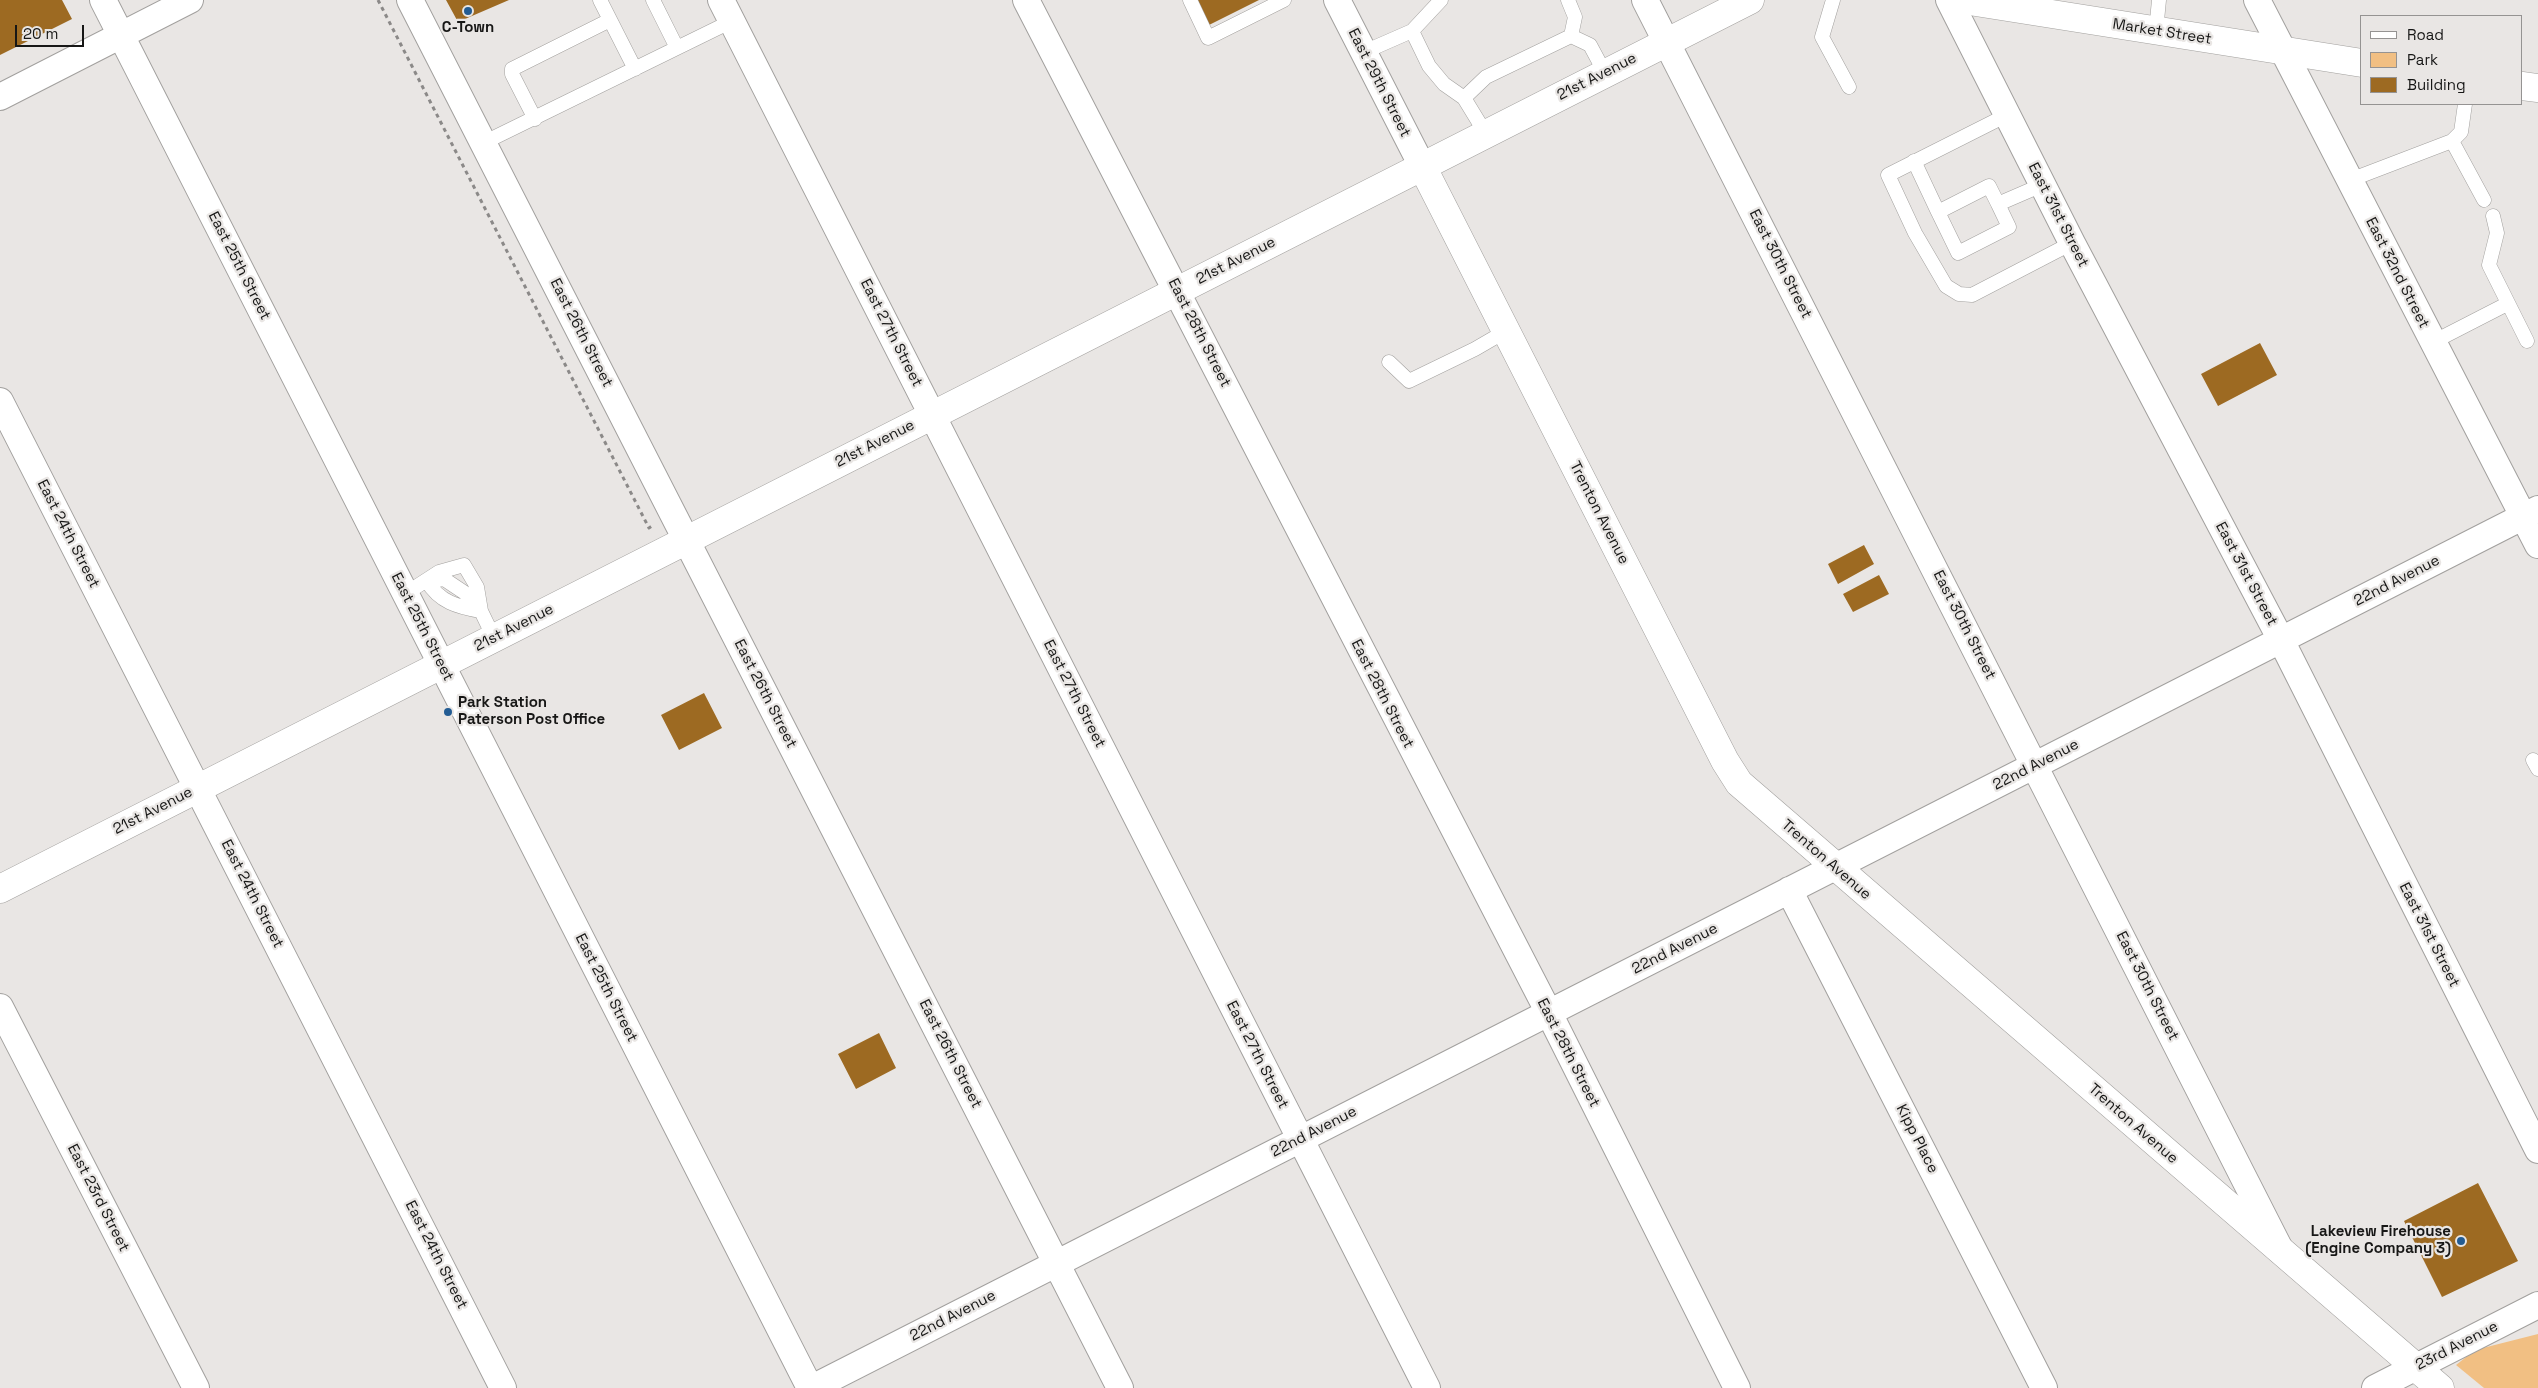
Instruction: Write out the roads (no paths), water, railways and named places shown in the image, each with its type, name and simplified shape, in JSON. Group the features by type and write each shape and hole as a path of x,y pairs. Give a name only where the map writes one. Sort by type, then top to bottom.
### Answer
{"street":[{"name":"East 25th Street","path":"103,0 416,587 441,664 811,1388"},
{"path":"0,97 190,0"},
{"name":"East 26th Street","path":"410,0 1120,1388"},
{"name":"East 28th Street","path":"1026,0 1177,290 1412,753 1548,1013 1737,1388"},
{"name":"East 29th Street","path":"1337,0 1422,166"},
{"name":"East 30th Street","path":"1645,0 2036,765 2281,1252"},
{"name":"21st Avenue","path":"0,889 1750,0"},
{"name":"East 31st Street","path":"1949,0 2072,243 2281,640 2538,1150"},
{"name":"Market Street","path":"1963,0 2042,6 2156,31 2360,63"},
{"name":"East 32nd Street","path":"2257,0 2433,342 2531,512 2538,545"},
{"name":"East 27th Street","path":"726,11 933,415 1299,1140 1427,1388"},
{"path":"2523,86 2538,88"},
{"name":"Trenton Avenue","path":"1422,166 1725,761 1739,783 1834,867 2440,1388"},
{"name":"East 24th Street","path":"0,401 504,1388"},
{"name":"22nd Avenue","path":"811,1388 2531,512"},
{"name":"Kipp Place","path":"1789,890 2044,1388"},
{"name":"East 23rd Street","path":"0,1007 196,1388"},
{"name":"23rd Avenue","path":"2375,1388 2538,1305"}],"lane":[{"path":"600,0 635,69"},
{"path":"653,0 677,48"},
{"path":"1190,0 1208,38 1284,0"},
{"path":"1364,52 1412,31 1441,0"},
{"path":"1568,0 1574,17 1571,36"},
{"path":"1833,0 1822,37 1849,88"},
{"path":"2156,31 2158,0"},
{"path":"483,143 677,48 726,11"},
{"path":"535,119 512,74 512,69 610,20"},
{"path":"1412,31 1429,66 1444,84 1464,98 1486,134"},
{"path":"1464,98 1486,77 1571,36 1590,44 1605,73"},
{"path":"2350,180 2452,141 2461,132 2465,105"},
{"path":"2007,115 1888,175 1915,233 1946,286 1959,294 1972,295 2072,243"},
{"path":"2452,141 2484,200"},
{"path":"1914,161 1938,212 1958,253 2009,227 1989,186 1938,212"},
{"path":"1998,204 2042,185"},
{"path":"2493,216 2497,233 2489,265 2527,341"},
{"path":"2433,342 2507,304"},
{"path":"1389,362 1409,381 1475,349 1506,331"},
{"path":"416,587 439,572 464,565 477,586 481,611"},
{"path":"416,587 444,579 465,593 481,611 494,638"}],"place":[{"name":"C-Town","path":"468,11"},
{"name":"Park Station Paterson Post Office","path":"448,712"},
{"name":"Lakeview Firehouse (Engine Company 3)","path":"2461,1241"}]}
